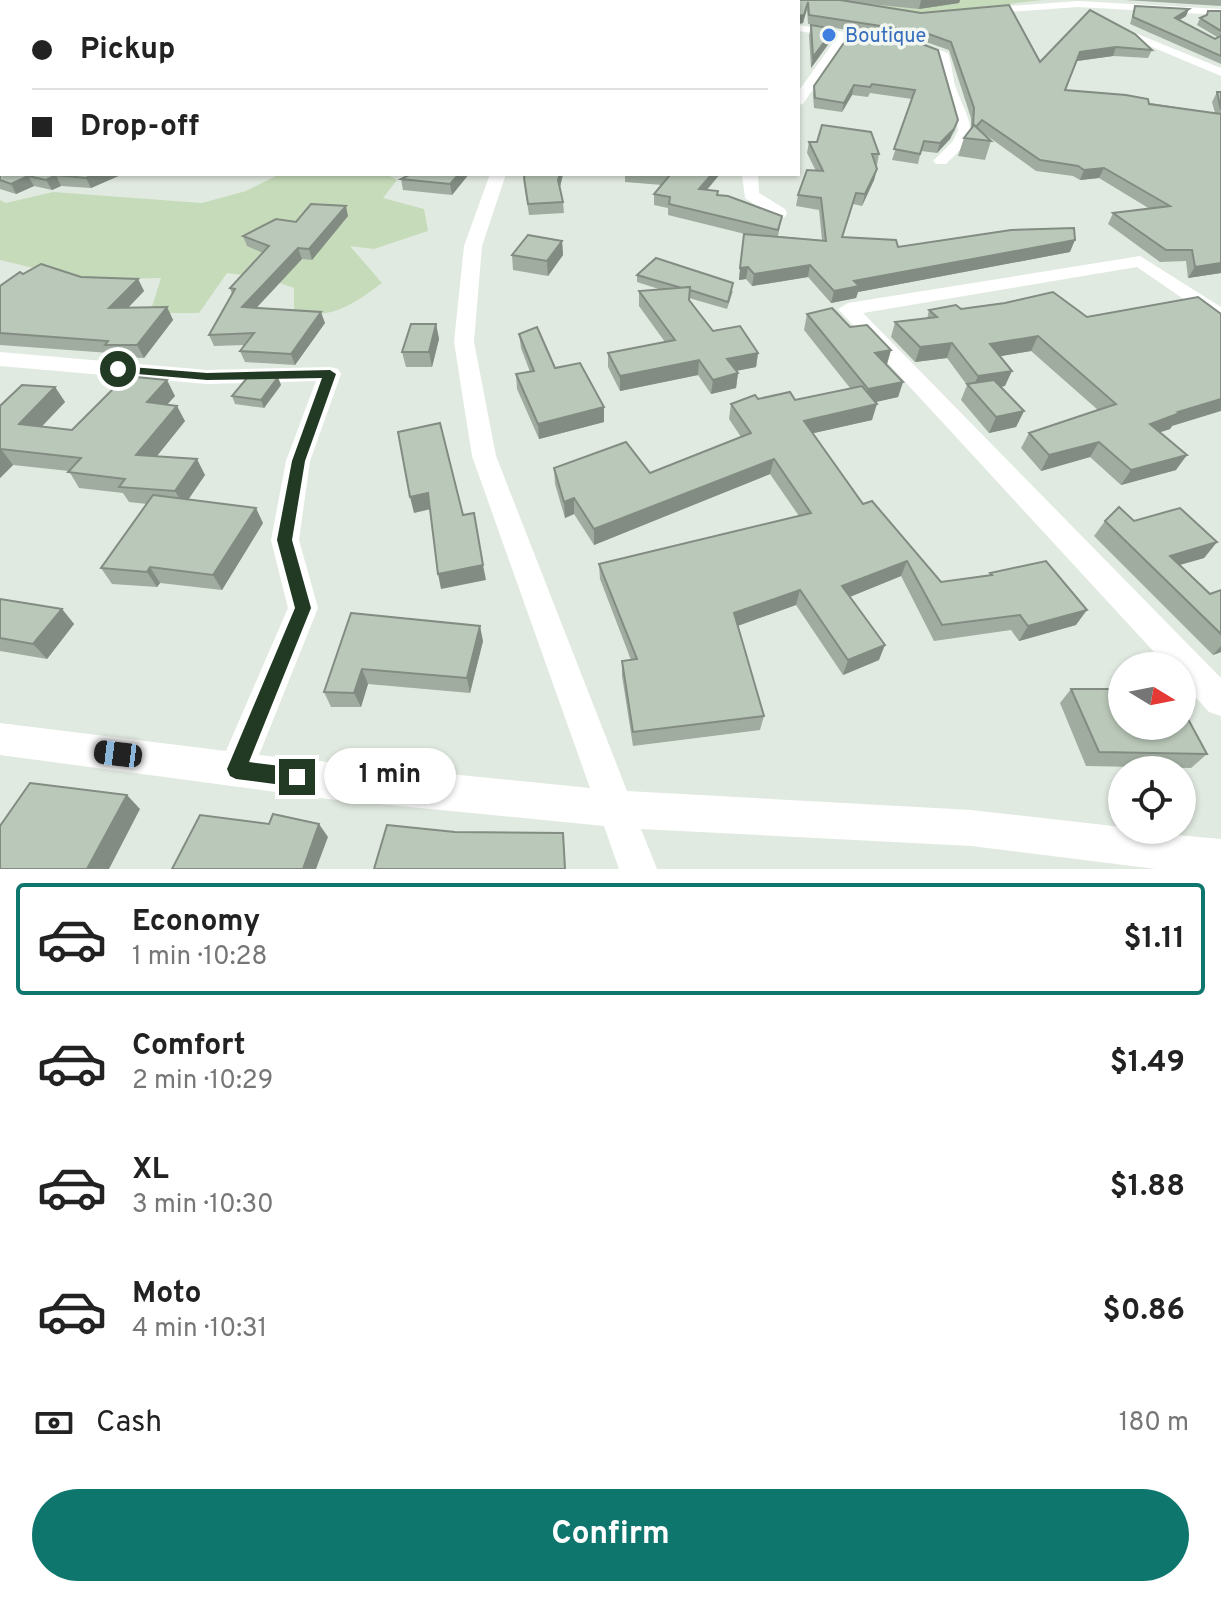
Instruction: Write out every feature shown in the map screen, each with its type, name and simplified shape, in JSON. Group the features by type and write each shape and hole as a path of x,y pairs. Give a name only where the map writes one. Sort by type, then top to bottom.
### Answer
{"street":[{"path":"960,13 1041,4 1160,4 1221,12"},
{"path":"1078,4 1123,32 1221,72"},
{"path":"1180,24 1198,18 1197,11"},
{"path":"800,28 923,47 944,55 950,89 966,119 967,133 941,161"},
{"path":"1100,39 1123,32"},
{"path":"800,98 845,34"},
{"path":"497,176 473,246 464,342 484,456 638,869"},
{"path":"750,176 751,195 779,213"},
{"path":"1221,316 1140,261 848,309 1221,701"},
{"path":"0,359 207,377 330,374 298,461 285,540 303,608 236,769"},
{"path":"0,739 236,769 616,809 971,828 1221,858"}],"green space":[{"path":"814,0 1043,0 922,14"},
{"path":"276,176 390,176 397,180 383,198 424,209 428,231 374,249 350,246 382,283 341,309 320,314 294,312 294,288 266,278 227,273 199,313 150,313 161,278 84,280 0,260 0,200 6,203 53,192 202,203 246,191"}],"building":[{"path":"800,0 840,0 921,13 1009,5 1040,62 1090,10 1135,34 1152,50 1116,47 1080,52 1065,90 1126,95 1148,99 1149,104 1221,114 1221,263 1195,267 1192,250 1166,250 1113,213 1170,206 1104,168 1084,170 1078,166 1040,160 982,120 976,127 973,126 974,108 951,42 926,33 809,15 808,2 804,15 800,16"},
{"path":"1135,6 1189,9 1175,18 1215,39 1221,36 1221,56 1133,17"},
{"path":"1208,11 1221,11 1221,31 1200,18"},
{"path":"811,25 834,29 813,57"},
{"path":"850,34 922,44 938,50 958,120 940,143 924,141 920,154 894,149 915,90 872,84 870,87 854,85 844,103 815,98 814,86"},
{"path":"822,125 871,132 879,154 872,154 877,169 865,194 856,193 842,237 896,240 898,247 1011,230 1074,228 1075,240 854,281 859,286 834,291 810,265 754,274 748,267 740,268 744,234 826,241 821,198 798,195 807,170 823,171 809,142 817,142"},
{"path":"974,125 991,141 964,138"},
{"path":"0,176 28,176 11,184 0,180"},
{"path":"28,176 54,176 46,180"},
{"path":"407,176 457,176 450,184 401,179"},
{"path":"559,176 563,202 528,204 524,178"},
{"path":"669,176 710,176 699,189 718,191 717,195 728,196 782,216 778,230 669,204 670,197 654,194"},
{"path":"311,204 346,206 309,249 298,248 242,307 321,312 291,354 240,351 254,333 209,335 235,289 230,288 269,246 243,236 276,219 296,222"},
{"path":"528,235 562,241 547,261 512,255"},
{"path":"656,258 733,283 728,302 690,290 690,287 682,288 637,275"},
{"path":"41,264 81,277 138,279 109,308 167,307 137,345 105,345 108,341 0,333 0,286 20,272 23,274"},
{"path":"690,287 689,300 713,331 740,326 758,353 727,359 738,373 713,380 699,360 620,376 608,353 675,340 639,291"},
{"path":"1053,292 1087,317 1198,297 1221,314 1221,399 1150,424 1187,455 1131,470 1099,442 1049,455 1029,433 1116,404 1038,336 990,344 1012,371 978,376 952,343 920,347 895,322 937,317 929,310 956,305 961,309 1005,303"},
{"path":"832,308 850,327 867,325 891,350 875,353 903,382 868,389 807,314"},
{"path":"411,324 436,324 429,352 402,352"},
{"path":"537,327 555,368 580,363 604,407 538,424 516,374 534,371 519,334"},
{"path":"126,376 167,380 147,402 177,406 136,455 197,459 175,491 119,487 125,479 68,472 81,458 0,450 0,406 22,385 55,387 19,424 72,430"},
{"path":"278,377 261,400 232,396 247,378"},
{"path":"994,380 1024,411 996,417 967,384"},
{"path":"862,386 877,404 804,421 863,504 872,501 941,582 992,575 990,573 1046,561 1087,610 1028,626 1020,615 942,625 907,561 842,586 885,645 848,660 800,590 734,613 764,716 633,732 622,661 637,659 599,564 811,513 774,459 594,529 574,498 564,502 554,468 626,442 650,473 751,433 731,404 755,395 758,399 790,392 795,400"},
{"path":"440,423 463,515 474,513 483,565 438,574 428,493 410,497 398,432"},
{"path":"153,495 256,508 213,575 150,567 147,572 101,568"},
{"path":"1119,507 1134,521 1180,508 1217,542 1170,556 1210,594 1221,590 1221,634 1105,521"},
{"path":"0,599 62,609 33,644 0,638"},
{"path":"351,613 480,626 467,678 362,669 354,693 324,692"},
{"path":"1071,689 1108,689 1108,740 1196,740 1196,734 1207,754 1099,752"},
{"path":"30,783 127,795 87,869 0,869 0,826"},
{"path":"273,814 319,824 303,869 172,869 200,815 269,824"},
{"path":"387,825 455,832 563,833 565,869 374,869"}],"place":[{"name":"Boutique","path":"829,35"}],"route":[{"path":"118,369 207,377 330,374 298,461 285,540 303,608 236,769 297,777"}]}
